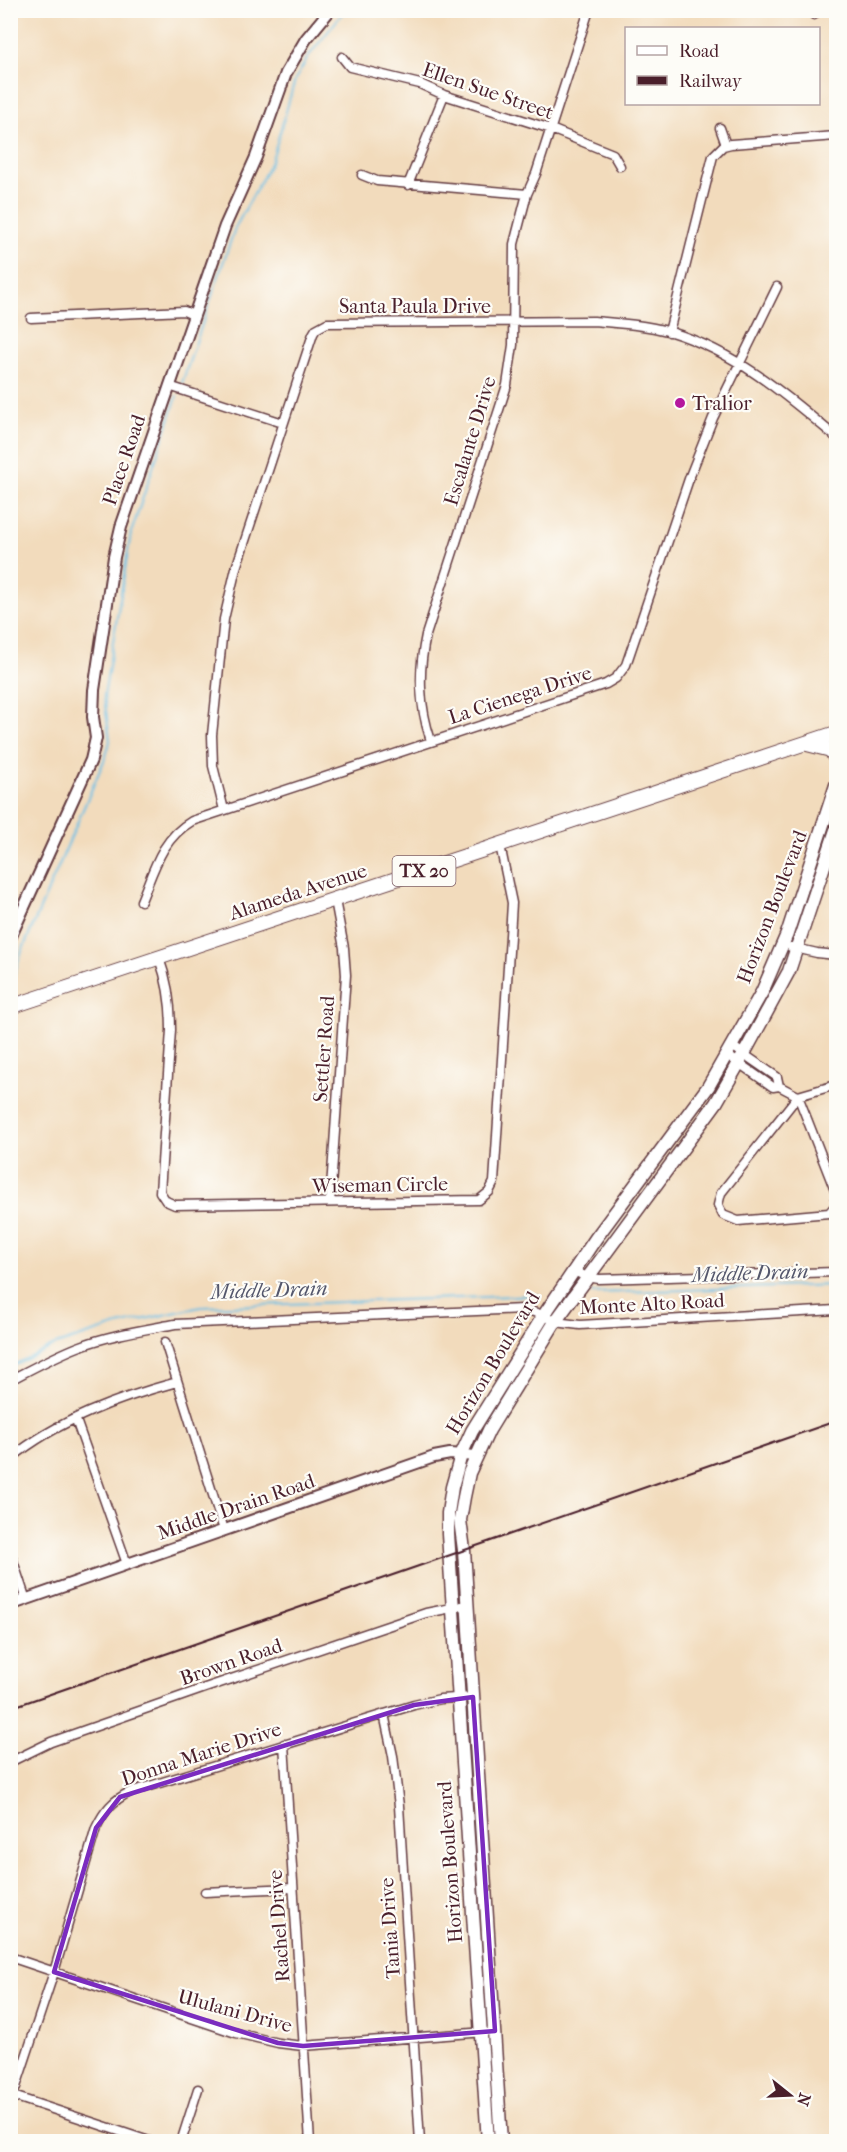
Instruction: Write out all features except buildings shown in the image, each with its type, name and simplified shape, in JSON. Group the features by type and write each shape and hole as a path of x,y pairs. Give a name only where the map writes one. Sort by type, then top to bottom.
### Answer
{"main road":[{"name":"Alameda Avenue","path":"10,1007 837,733"},
{"path":"805,743 831,750 837,759"},
{"name":"Horizon Boulevard","path":"488,2142 453,1608 448,1513 452,1487 461,1455 472,1431 544,1315 708,1087 762,992 783,944 837,785"},
{"name":"Horizon Boulevard","path":"501,2142 464,1550 460,1520 469,1473 489,1430 555,1323 716,1103 742,1058 789,971 837,830"}],"street":[{"name":"Place Road","path":"10,938 91,760 96,738 93,717 94,690 114,557 124,516 193,315 225,226 259,148 286,73 306,39 330,10"},
{"name":"Escalante Drive","path":"431,741 420,694 421,658 436,603 505,394 512,356 514,244 527,195 536,174 589,10"},
{"name":"Ellen Sue Street","path":"342,57 350,67 420,84 444,95 551,129 613,154 620,166"},
{"path":"408,185 444,95"},
{"path":"720,128 726,145"},
{"path":"669,332 713,156 718,150 726,145 837,136"},
{"path":"362,175 377,181 408,185 527,195"},
{"name":"La Cienega Drive","path":"141,901 163,848 174,834 192,821 606,684 622,672 690,476 713,418 777,287"},
{"path":"31,318 184,311 193,315"},
{"name":"Santa Paula Drive","path":"224,810 215,774 212,747 220,645 236,568 313,334 321,326 327,323 594,321 628,324 669,332 740,362 763,377 837,436"},
{"path":"169,386 283,423"},
{"name":"Wiseman Circle","path":"159,958 168,987 171,1030 160,1191 166,1202 175,1204 471,1201 484,1197 492,1188 512,903 500,845"},
{"name":"Settler Road","path":"330,1202 346,975 344,948 335,900"},
{"path":"783,944 837,955"},
{"path":"730,1050 773,1087 779,1086 798,1096 836,1193 836,1205 829,1213 738,1221 723,1215 718,1205 721,1192 798,1096 837,1085"},
{"path":"574,1271 599,1279 837,1272"},
{"path":"10,1380 80,1346 175,1324 501,1309 523,1309 544,1315"},
{"name":"Monte Alto Road","path":"544,1315 555,1323 580,1325 837,1310"},
{"path":"165,1342 225,1530"},
{"path":"10,1459 42,1436 107,1404 177,1382"},
{"path":"76,1420 127,1564"},
{"name":"Middle Drain Road","path":"10,1605 434,1457 476,1456"},
{"path":"10,1552 26,1600"},
{"name":"Brown Road","path":"10,1762 51,1742 205,1688 426,1613 467,1605"},
{"name":"Donna Marie Drive","path":"11,2099 54,1972 96,1828 111,1803 130,1792 384,1714 440,1699 473,1697"},
{"name":"Tania Drive","path":"384,1714 397,1781 420,2142"},
{"name":"Rachel Drive","path":"284,1744 310,2142"},
{"path":"205,1892 293,1888"},
{"name":"Ululani Drive","path":"10,1957 236,2033 278,2043 303,2046 495,2031"},
{"path":"181,2142 198,2089"},
{"path":"11,2099 152,2142"}],"highlighted area":[{"path":"473,1697 495,2031 303,2046 278,2043 54,1972 96,1828 120,1797 414,1705"}],"waterway":[{"path":"182,383 235,228 274,153 295,80 308,57 345,10"},
{"path":"13,977 106,756 110,741 104,696 131,533 177,396"},
{"name":"Middle Drain","path":"593,1293 836,1285"},
{"name":"Middle Drain","path":"10,1367 53,1346 118,1325 200,1307 539,1295"}],"railway":[{"path":"10,1708 836,1421"}],"place":[{"name":"Tralior","path":"680,403"}]}
